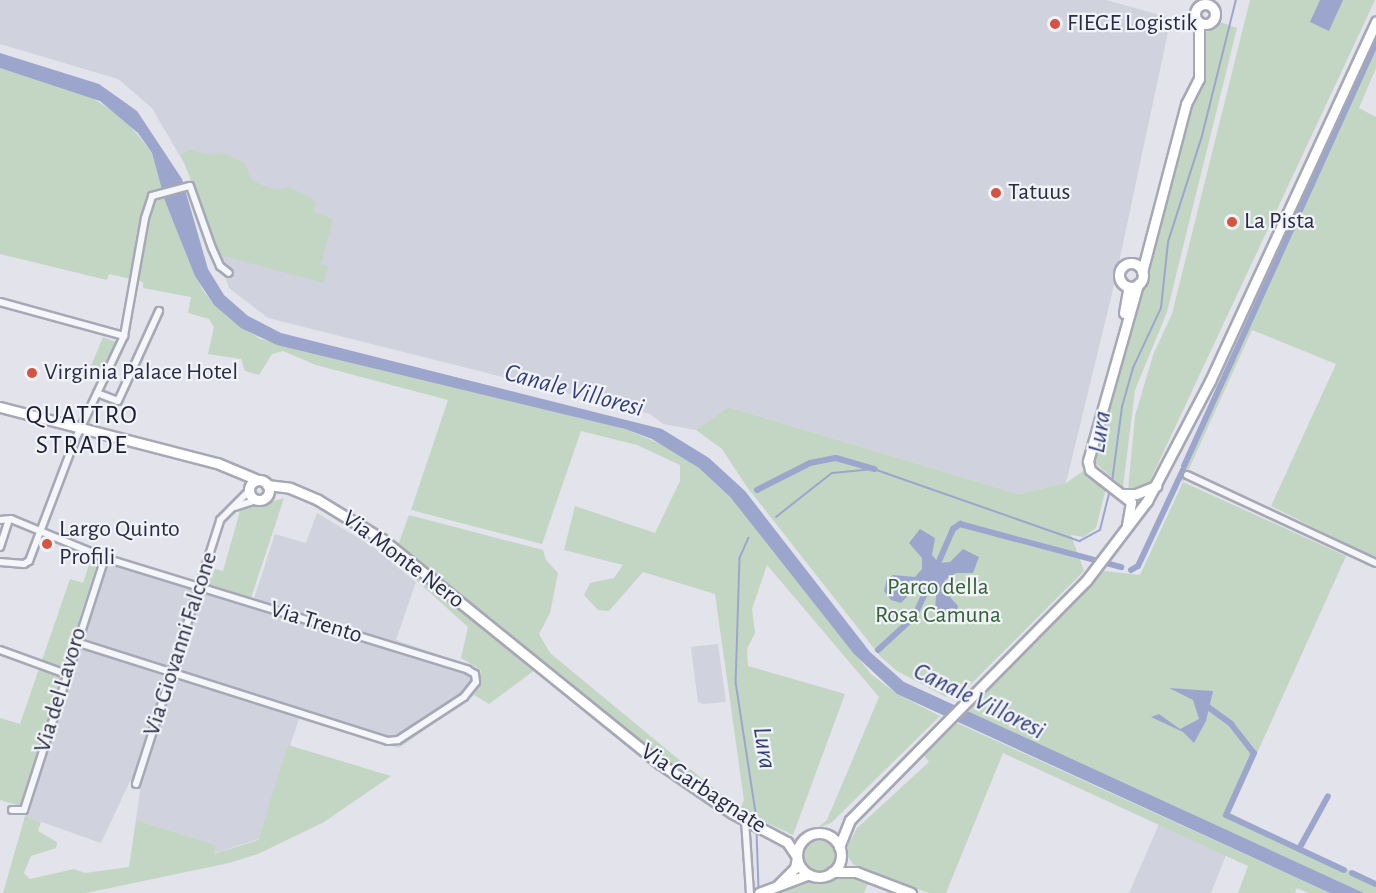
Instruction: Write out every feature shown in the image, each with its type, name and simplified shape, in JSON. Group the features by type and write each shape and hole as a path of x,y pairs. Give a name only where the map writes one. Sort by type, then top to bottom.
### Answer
{"street":[{"path":"1123,536 1132,510 1131,502 1090,470 1088,461 1117,357 1133,285 1141,266 1186,104 1199,79 1201,36 1204,23 1215,13 1204,3 1195,14 1204,23"},
{"path":"776,886 792,873 805,838 825,834 850,820 1086,581 1123,536 1156,486 1210,381 1376,21"},
{"path":"0,562 27,564 81,429 124,336 147,208 156,194 185,184 190,187 220,266 229,273"},
{"path":"1133,285 1120,280 1119,271 1127,264 1141,266"},
{"path":"0,302 124,336"},
{"path":"98,393 118,401 159,311"},
{"path":"0,407 231,469 258,480 248,490"},
{"path":"231,469 256,500"},
{"path":"1187,475 1376,563"},
{"name":"Via Monte Nero","path":"258,480 267,485 297,492 342,513 382,539 629,740"},
{"path":"267,485 267,496"},
{"path":"1122,494 1136,494 1156,486"},
{"name":"Via Giovanni Falcone","path":"136,784 220,520 248,490"},
{"path":"232,508 267,496 297,492"},
{"name":"Via Trento","path":"0,520 9,520 41,531 105,558 468,670 477,677 474,687 464,697 398,740 388,741 171,673"},
{"path":"0,547 9,520"},
{"name":"Via del Lavoro","path":"12,810 24,810 76,642 105,558"},
{"path":"76,642 171,673"},
{"path":"0,650 66,674"},
{"name":"Via Garbagnate","path":"629,740 749,822 791,845 797,857"},
{"path":"832,872 840,858 839,847 850,820"},
{"path":"749,822 750,893"},
{"path":"825,834 839,847"},
{"name":"Via Garbagnate","path":"778,837 805,838"},
{"path":"797,857 809,874"},
{"path":"840,858 856,872 911,893"},
{"path":"759,893 809,874 820,876 832,872 856,872"}],"shaded area":[{"path":"0,0 1106,0 1171,18 1115,281 1066,483 1018,494 728,407 696,430 663,424 650,414 268,318 229,288 193,179 152,108 118,79 0,44"},
{"path":"317,513 372,546 416,582 396,640 480,669 474,695 399,748 299,719 258,839 213,854 216,845 136,820 141,784 130,781 101,843 25,816 107,561 251,608 275,534 306,543"},
{"path":"718,644 726,702 703,704 698,702 691,647"},
{"path":"1159,824 1226,855 1211,893 1129,893"}],"green space":[{"name":"La Pista","path":"1250,0 1375,0 1149,483 1128,490 1135,416 1153,355 1172,314"},
{"path":"1220,22 1237,28 1167,312 1135,390 1123,487 1095,463 1096,441 1188,105 1202,71 1204,37 1211,24"},
{"path":"1376,50 1376,68 1359,108 1376,117 1376,559 1271,506 1336,364 1252,330 1183,482 1180,477"},
{"path":"0,68 86,94 125,119 152,153 165,201 202,289 214,305 260,339 625,429 663,445 699,468 741,508 871,674 897,694 940,716 831,823 816,829 827,820 879,697 767,565 752,609 755,633 747,649 748,666 845,694 793,835 740,810 744,800 715,594 643,572 609,611 598,610 584,595 590,583 614,578 623,565 564,550 575,506 655,533 680,481 680,465 637,445 581,431 542,544 411,510 448,400 316,365 283,351 272,354 259,375 245,371 241,359 208,354 214,327 209,319 188,313 191,297 143,288 143,282 109,274 107,280 0,254"},
{"path":"189,150 212,155 223,153 245,163 250,178 259,184 278,190 288,187 308,196 316,203 314,212 333,219 321,264 328,266 324,283 219,255 181,154"},
{"path":"103,337 118,343 105,372 91,366"},
{"name":"Parco della Rosa Camuna","path":"728,407 1018,494 1066,483 1085,470 1106,488 1096,528 1084,537 1071,535 1084,571 964,691 946,697 897,671 880,656 747,487 722,449 696,430"},
{"path":"1183,482 1346,556 1230,813 1376,883 1376,893 1364,893 967,713 1104,571 1140,575"},
{"path":"284,498 251,598 207,584 212,568 223,571 240,511"},
{"path":"409,515 543,550 546,560 558,573 550,613 539,634 550,653 723,796 729,805 652,753 398,545"},
{"path":"92,556 99,557 20,806 0,800 0,718 20,724 70,579 83,583"},
{"path":"403,560 535,670 489,704 474,695 481,670 461,658 468,627 418,582"},
{"path":"957,723 1330,893 1308,893 1297,888 1295,893 1238,893 1248,866 1003,753 946,893 929,893 854,865 848,857 848,845 857,828 929,762 924,756"},
{"path":"288,745 391,776 324,822 258,854 229,863 86,893 3,893 25,816 41,822 38,831 57,842 56,848 31,856 24,873 30,879 74,869 85,873 129,867 136,820 216,845 214,854 258,840"},
{"path":"818,837 831,842 836,855 831,868 818,873 805,868 800,855 805,842"},
{"path":"834,875 855,876 869,881 864,893 772,893 803,879 821,881"}],"water":[{"path":"1320,0 1343,0 1329,31 1310,22"},
{"path":"0,53 99,84 137,111 182,179 208,269 224,295 248,316 281,333 662,429 709,458 745,491 870,652 904,682 1364,893 1330,893 897,694 854,654 731,498 699,468 652,439 625,429 277,345 241,328 214,305 195,276 165,201 152,153 138,133 100,101 0,68"},
{"path":"920,529 935,538 932,555 939,563 950,562 963,549 979,557 973,573 956,573 945,580 943,589 958,606 955,616 947,620 935,612 936,595 926,586 915,588 901,603 891,600 884,591 887,579 893,575 915,577 922,569 922,558 909,543"},
{"path":"1169,688 1213,691 1206,721 1194,743 1183,732 1151,717 1159,714 1180,729 1199,719 1193,700"}],"waterway":[{"name":"Lura","path":"1112,482 1122,407 1133,368 1161,308 1168,242 1202,136 1236,0"},
{"path":"1184,466 1376,43"},
{"path":"757,490 810,463 836,458 874,469"},
{"name":"Lura","path":"776,517 832,473 874,469 1080,541 1100,530 1110,490"},
{"path":"1131,570 1138,566 1183,470"},
{"path":"936,568 953,529 960,524 1121,567"},
{"name":"Lura","path":"749,538 740,558 736,682 757,820"},
{"path":"878,650 914,617 931,581"},
{"path":"1208,707 1231,724 1254,753 1226,815 1344,870"},
{"path":"1299,849 1328,796"},
{"name":"Lura","path":"757,831 759,889"},
{"path":"1352,873 1376,884"}],"place":[{"name":"FIEGE Logistik","path":"1055,24"},
{"name":"Tatuus","path":"996,193"},
{"name":"La Pista","path":"1232,222"},
{"name":"Virginia Palace Hotel","path":"32,373"},
{"name":"Largo Quinto Profili","path":"47,544"}],"district":[{"name":"QUATTRO STRADE","path":"82,430"}],"water label":[{"name":"Canale Villoresi","path":"574,391"},
{"name":"Canale Villoresi","path":"979,701"}]}
